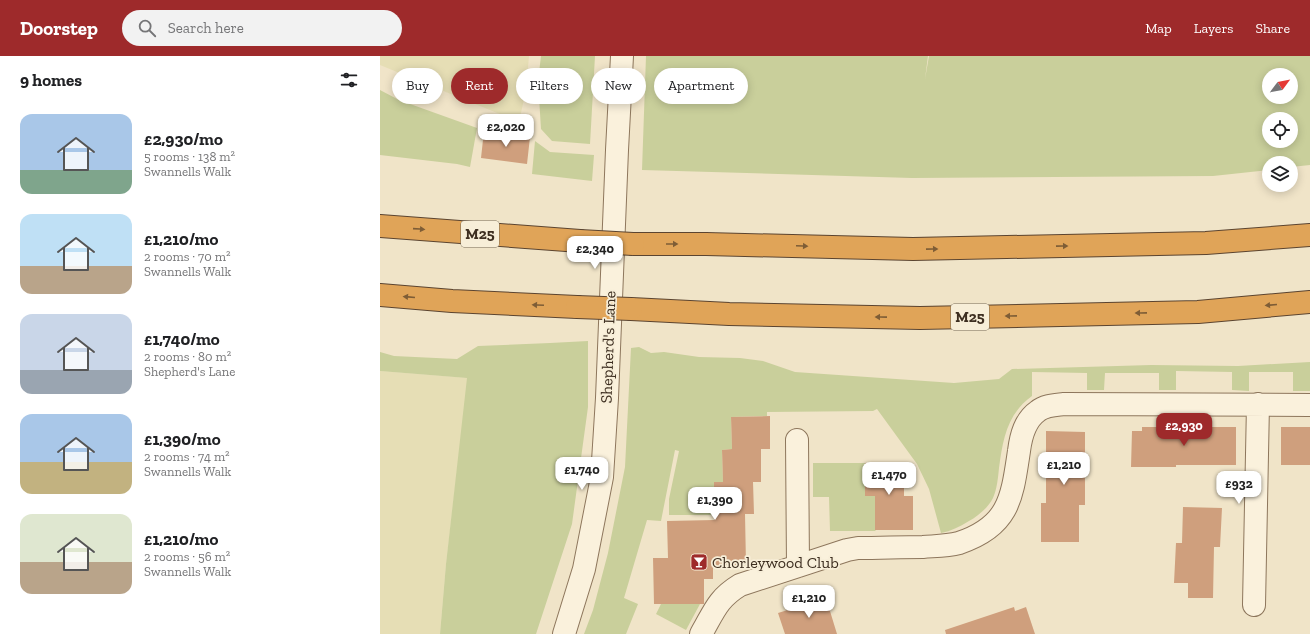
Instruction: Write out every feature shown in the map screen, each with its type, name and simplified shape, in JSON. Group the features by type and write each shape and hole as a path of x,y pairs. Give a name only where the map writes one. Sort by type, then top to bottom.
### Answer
{"highway":[{"name":"M25","path":"380,226 634,244 706,244 921,249 1206,243 1310,235"},
{"name":"M25","path":"380,295 452,301 729,314 920,318 1198,312 1310,302"}],"street":[{"name":"Shepherd's Lane","path":"564,634 584,569 602,477 622,56"},
{"path":"701,634 719,602 727,593 740,585 847,550 858,548 941,546 958,543 973,537 993,525 1003,514 1010,501 1021,436 1025,426 1031,417 1043,408 1064,404 1310,405"},
{"path":"1254,605 1258,404"},
{"path":"797,440 798,566"}],"shaded area":[{"path":"380,56 529,56 528,68 516,68 516,104 523,104 519,122 475,104 508,104 508,68 451,68 451,94 443,91 443,68 392,68 392,70 380,65"},
{"path":"380,371 468,378 446,564 440,634 380,634"}],"green space":[{"path":"541,56 595,56 594,68 591,68 591,104 592,104 590,144 552,141 541,129 539,104 583,104 583,68 540,68"},
{"path":"646,56 928,56 925,79 929,56 1310,56 1310,165 1298,166 1298,156 1262,156 1262,171 1213,176 912,178 642,170 644,104 646,104"},
{"path":"380,90 392,96 392,104 410,104 477,128 470,167 457,164 380,155"},
{"path":"535,141 550,152 594,155 592,181 532,174"},
{"path":"588,341 588,407 572,524 536,634 440,634 446,564 467,378 380,371 380,352 394,356 457,359 478,346"},
{"path":"639,347 651,353 664,352 699,357 740,358 763,361 795,372 954,383 999,379 1012,369 1151,365 1238,366 1310,362 1310,391 1293,391 1293,372 1249,372 1249,391 1232,390 1232,372 1176,371 1176,390 1159,390 1159,373 1105,373 1104,390 1087,390 1087,373 1032,372 1032,396 1017,411 1008,428 1002,447 997,483 991,502 976,517 955,528 941,533 929,489 917,464 877,409 873,411 767,412 767,416 731,417 732,449 722,450 723,482 714,483 714,515 669,515 669,499 679,451 675,450 661,521 647,520 624,598 638,604 626,634 584,634 593,610 608,553 625,467 631,348"},
{"path":"813,463 865,463 865,496 875,496 876,531 830,531 829,497 813,497"},
{"path":"661,604 700,604 686,630 656,614"}],"building":[{"path":"484,131 530,137 527,164 481,158"},
{"path":"770,416 770,449 761,449 761,482 753,482 754,514 745,514 746,565 713,566 713,579 704,579 704,604 654,604 653,558 668,558 667,521 714,520 714,482 723,482 722,450 732,449 731,417"},
{"path":"1142,427 1236,427 1236,465 1131,467 1132,431 1142,431"},
{"path":"1281,427 1310,427 1310,465 1281,465"},
{"path":"1046,431 1085,432 1085,505 1079,505 1079,542 1041,542 1041,503 1046,503"},
{"path":"904,462 904,496 913,496 913,530 875,530 875,496 865,496 865,463"},
{"path":"1183,507 1222,508 1220,547 1214,547 1213,598 1188,598 1188,583 1174,583 1176,543 1182,543"},
{"path":"826,598 837,634 785,634 778,613"},
{"path":"1014,607 1015,611 1026,607 1035,634 946,634 945,630"}],"place":[{"name":"Chorleywood Club","path":"699,562"}]}
